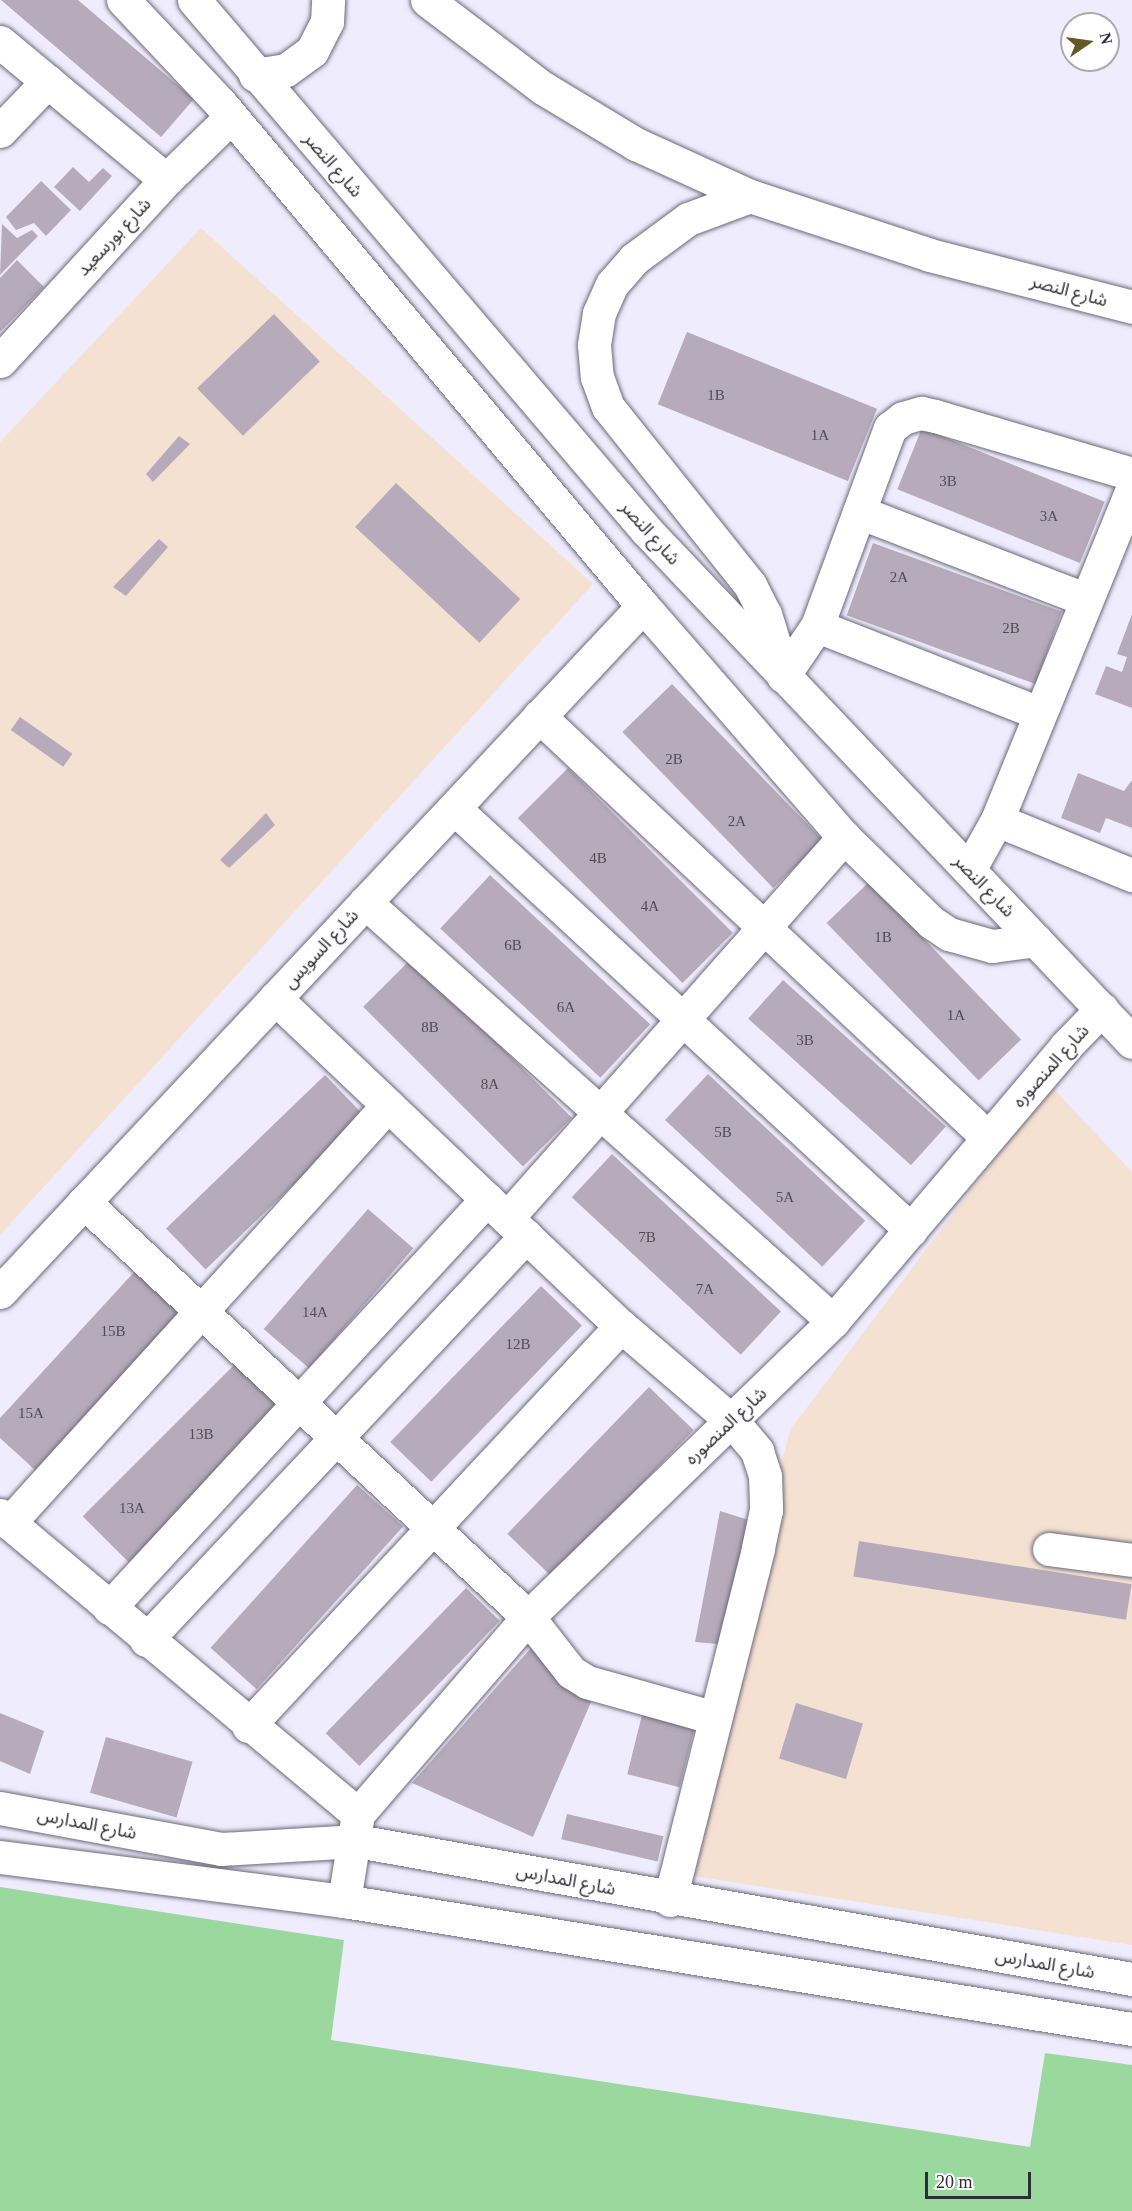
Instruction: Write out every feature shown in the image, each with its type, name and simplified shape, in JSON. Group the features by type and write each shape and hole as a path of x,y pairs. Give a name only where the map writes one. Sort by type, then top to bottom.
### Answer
{"street":[{"path":"123,0 231,117 643,606 844,837 931,922 949,934 992,946 1036,940"},
{"name":"شارع النصر","path":"194,0 255,75 646,530 1132,1042"},
{"path":"255,75 286,70 312,51 327,22 328,0"},
{"name":"شارع النصر","path":"427,0 570,105 636,144 750,196 930,255 1132,307"},
{"path":"0,42 166,180"},
{"path":"0,131 48,81"},
{"name":"شارع بورسعيد","path":"0,361 166,180 231,117"},
{"path":"750,196 688,219 634,259 612,284 599,313 594,345 597,377 608,407 750,585 765,614 783,676"},
{"path":"783,676 817,626 890,428 921,413 1132,474"},
{"path":"969,870 997,820 1085,599 1132,490"},
{"path":"859,512 1085,599"},
{"name":"شارع السويس","path":"0,1292 643,606"},
{"path":"817,626 1039,714"},
{"path":"539,716 988,1138"},
{"path":"454,808 911,1230"},
{"path":"997,820 1132,874"},
{"path":"146,1640 337,1438 507,1218 844,837"},
{"path":"365,902 833,1321"},
{"path":"275,998 621,1326 733,1422 757,1451 765,1476 766,1510 670,1900"},
{"name":"شارع المنصوره","path":"357,1828 528,1617 632,1512 733,1422 833,1321 988,1138 1102,1009"},
{"path":"344,1901 357,1828 248,1726 5,1519 201,1311 388,1105"},
{"path":"84,1202 528,1617 559,1661 587,1682 715,1718"},
{"path":"109,1608 299,1403 507,1218"},
{"path":"248,1726 621,1326"},
{"path":"1049,1549 1132,1560"},
{"name":"شارع المدارس","path":"0,1808 221,1850 357,1828 670,1900 1132,1979"},
{"path":"0,1857 344,1901 1132,2030"}],"shaded area":[{"path":"201,228 593,584 0,1235 0,442"},
{"path":"1050,1085 1132,1172 1132,1945 680,1874 790,1430"}],"green space":[{"path":"0,1887 344,1940 331,2040 1030,2147 1045,2053 1132,2065 1132,2211 0,2211"}],"building":[{"path":"1,0 78,0 194,99 161,137"},
{"path":"73,167 89,182 103,168 112,176 80,211 54,187"},
{"path":"41,181 71,210 46,236 34,223 16,230 6,217"},
{"path":"2,224 17,238 32,230 38,236 0,275"},
{"path":"17,260 44,287 0,332 0,278"},
{"path":"274,314 320,361 243,436 197,388"},
{"path":"687,332 877,409 848,481 658,404"},
{"path":"922,428 1105,502 1080,563 897,489"},
{"path":"179,436 190,444 153,482 146,474"},
{"path":"396,483 520,599 479,643 355,527"},
{"path":"159,539 168,547 126,596 113,587"},
{"path":"873,543 1062,612 1036,684 847,615"},
{"path":"1132,614 1132,708 1095,694 1106,666 1122,672 1127,657 1117,654"},
{"path":"672,684 823,840 773,888 622,732"},
{"path":"20,717 72,754 63,767 11,730"},
{"path":"568,768 733,933 683,983 518,818"},
{"path":"1078,773 1124,791 1132,780 1132,828 1106,818 1100,833 1061,818"},
{"path":"266,813 275,825 229,868 220,860"},
{"path":"490,875 650,1024 600,1078 440,928"},
{"path":"869,882 1021,1040 979,1081 827,923"},
{"path":"412,958 572,1118 523,1167 363,1007"},
{"path":"783,980 946,1127 911,1165 748,1019"},
{"path":"708,1074 865,1221 822,1267 665,1120"},
{"path":"325,1075 365,1116 206,1270 166,1229"},
{"path":"612,1154 781,1312 741,1355 572,1197"},
{"path":"368,1209 413,1248 309,1368 264,1329"},
{"path":"136,1270 180,1311 35,1470 0,1438 0,1418"},
{"path":"541,1286 582,1326 431,1482 390,1442"},
{"path":"239,1360 285,1406 129,1562 83,1516"},
{"path":"649,1387 694,1430 552,1577 507,1534"},
{"path":"357,1485 403,1526 257,1689 210,1648"},
{"path":"720,1511 755,1522 728,1645 695,1642"},
{"path":"859,1541 1132,1584 1126,1620 853,1577"},
{"path":"466,1588 500,1621 359,1766 326,1733"},
{"path":"531,1648 591,1702 533,1837 412,1783"},
{"path":"796,1703 863,1723 846,1779 779,1758"},
{"path":"0,1713 44,1731 30,1774 0,1761"},
{"path":"642,1715 694,1728 680,1787 627,1774"},
{"path":"106,1737 193,1762 177,1818 90,1793"},
{"path":"567,1814 663,1836 658,1862 561,1839"}]}
